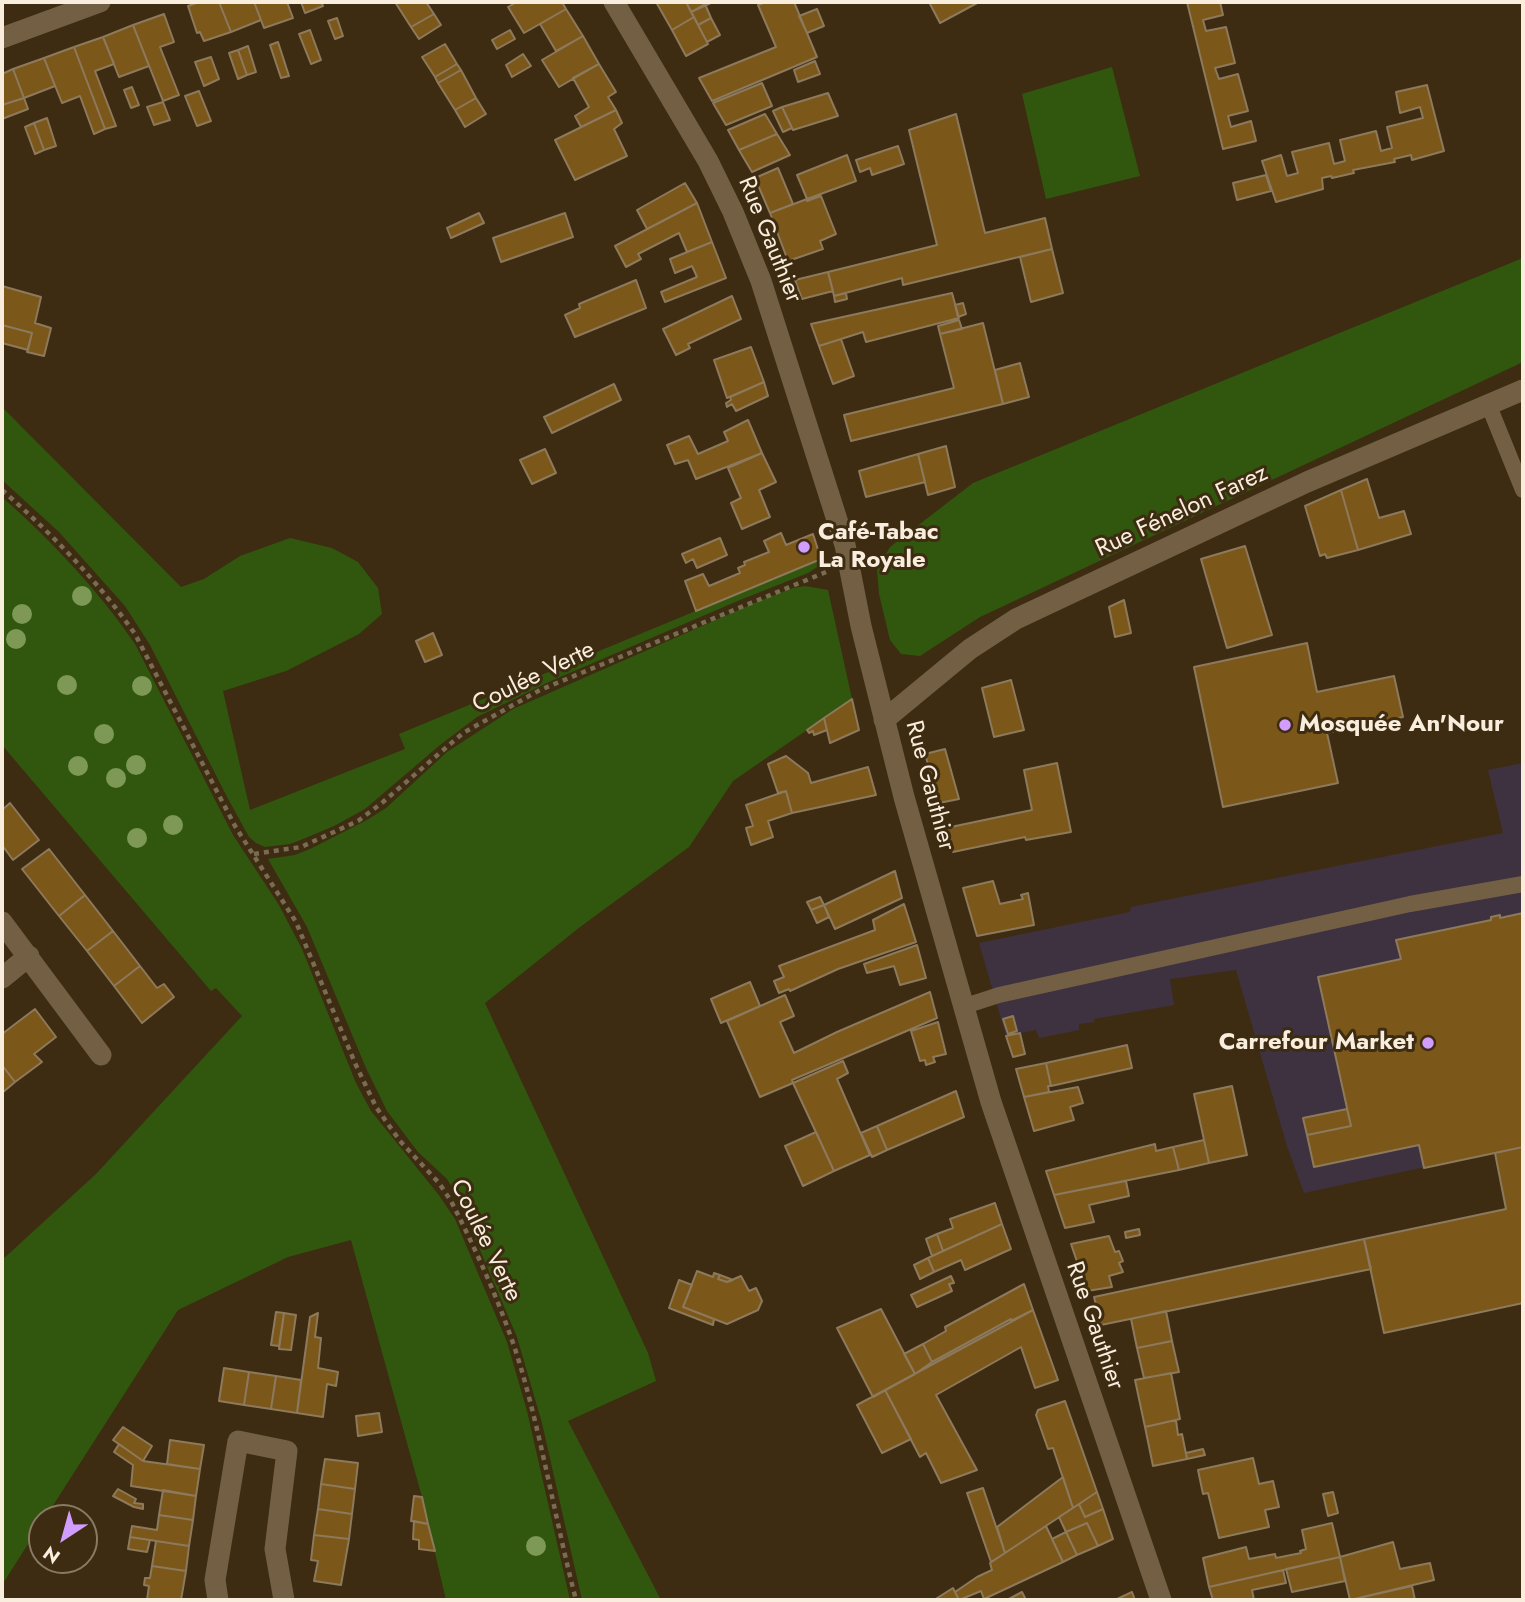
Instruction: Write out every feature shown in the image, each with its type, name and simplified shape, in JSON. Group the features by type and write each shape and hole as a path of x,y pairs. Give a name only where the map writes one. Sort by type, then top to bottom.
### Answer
{"street":[{"path":"2,38 100,2"},
{"name":"Rue Gauthier","path":"614,2 694,135 720,183 750,249 849,563 884,720 962,1007 1001,1134 1161,1600"},
{"name":"Rue Fénelon Farez","path":"884,720 970,649 1016,620 1307,482 1523,390"},
{"path":"2,922 101,1055"},
{"path":"2,978 29,956"},
{"path":"218,1600 215,1580 238,1441 288,1451 275,1549 285,1600"}],"lane":[{"path":"1489,406 1523,490"},
{"path":"962,1007 999,995 1410,904 1523,884"}],"path":[{"name":"Coulée Verte","path":"2,490 56,539 127,623 157,673 235,826 283,900 307,945 376,1107 419,1164 439,1183 461,1220 520,1365 576,1600"},
{"name":"Coulée Verte","path":"254,854 301,847 358,821 463,733 530,695 849,563"}],"shaded area":[{"path":"1523,763 1523,1146 1304,1193 1287,1146 1236,970 1170,979 1174,1005 1094,1019 1094,1022 1079,1024 1079,1030 1039,1038 1036,1030 1006,1036 979,943 1130,912 1131,907 1503,833 1488,770"}],"green space":[{"path":"1112,67 1140,176 1046,199 1022,94"},
{"path":"1523,258 1523,362 980,617 920,656 901,654 890,640 879,594 877,569 890,547 973,483"},
{"path":"2,407 181,587 204,579 240,556 290,538 332,548 358,562 378,588 382,614 359,634 286,671 223,691 250,810 405,749 399,734 821,559 822,564 808,573 551,681 477,717 365,809 334,826 290,844 265,847 249,837 150,645 125,606 59,532 2,480"},
{"path":"2,497 73,566 106,604 135,644 233,835 279,905 302,949 356,1083 371,1111 455,1219 507,1342 527,1411 570,1600 446,1600 422,1497 351,1240 288,1257 178,1310 54,1504 28,1504 28,1544 2,1585 2,1260 96,1174 242,1016 216,988 211,991 2,745"},
{"path":"805,586 828,590 852,699 733,781 689,847 580,927 485,1003 648,1353 656,1381 568,1421 661,1600 582,1600 542,1423 517,1337 457,1196 447,1179 418,1152 387,1111 366,1068 307,927 268,859 295,855 367,820 386,808 447,752 513,709 759,601"}],"building":[{"path":"199,2 219,2 231,32 204,41 200,32 197,33 188,6"},
{"path":"219,2 254,2 261,20 231,32"},
{"path":"254,2 287,2 293,18 264,28"},
{"path":"301,2 321,2 323,6 305,13"},
{"path":"395,2 426,2 434,14 411,27"},
{"path":"517,2 562,2 566,9 524,33 508,7"},
{"path":"656,2 686,2 694,17 672,30"},
{"path":"686,2 713,2 691,12"},
{"path":"766,2 794,2 817,57 712,101 699,78 776,47 758,5"},
{"path":"929,2 979,2 940,23"},
{"path":"1187,2 1220,2 1223,15 1203,20 1206,31 1226,27 1235,63 1215,68 1219,79 1238,74 1248,111 1228,116 1231,127 1251,121 1256,141 1223,149"},
{"path":"705,4 711,18 698,25 691,12"},
{"path":"566,9 583,36 556,51 540,24"},
{"path":"817,9 824,26 807,33 799,16"},
{"path":"164,14 174,42 160,47 179,95 163,101 133,25"},
{"path":"434,14 441,25 419,39 411,27"},
{"path":"694,17 708,44 686,56 672,30"},
{"path":"337,18 343,36 335,39 328,21"},
{"path":"711,18 720,35 707,42 698,25"},
{"path":"133,25 149,66 119,77 103,37"},
{"path":"310,30 321,60 311,64 299,34"},
{"path":"510,30 515,39 497,49 492,40"},
{"path":"583,36 599,64 559,87 542,60"},
{"path":"103,37 114,64 95,71 116,126 105,129 74,47"},
{"path":"278,42 289,76 281,78 270,45"},
{"path":"445,44 457,64 435,77 422,57"},
{"path":"248,46 256,72 247,75 238,50"},
{"path":"74,47 105,129 94,134 80,96 62,103 44,58"},
{"path":"238,50 247,75 238,79 229,53"},
{"path":"523,54 531,66 512,77 506,65"},
{"path":"211,57 219,79 204,86 195,62"},
{"path":"44,58 55,86 24,98 13,69"},
{"path":"815,61 820,74 798,82 794,70"},
{"path":"457,64 461,70 438,83 435,77"},
{"path":"599,64 616,92 608,97 616,110 581,127 575,116 589,107 573,78"},
{"path":"13,69 24,98 2,105 2,74"},
{"path":"461,70 476,98 455,110 438,83"},
{"path":"762,83 772,106 726,125 713,103"},
{"path":"1427,85 1444,151 1412,160 1411,155 1394,159 1395,162 1353,170 1354,173 1322,178 1323,189 1276,202 1262,161 1281,155 1287,176 1298,173 1292,152 1329,143 1334,164 1345,161 1340,140 1376,131 1381,151 1392,148 1387,127 1423,118 1420,107 1400,113 1396,92"},
{"path":"132,87 139,105 131,108 124,90"},
{"path":"199,91 211,121 197,126 185,96"},
{"path":"828,93 838,116 793,130 782,107"},
{"path":"24,98 28,109 2,119 2,105"},
{"path":"476,98 486,114 465,127 455,110"},
{"path":"163,102 170,120 154,125 147,107"},
{"path":"782,107 792,128 783,132 773,111"},
{"path":"616,110 622,123 614,129 627,156 575,180 555,140"},
{"path":"765,114 777,134 739,150 728,130"},
{"path":"956,114 985,233 1045,218 1052,249 903,285 902,278 834,296 828,272 937,245 909,130"},
{"path":"47,118 56,146 44,150 34,123"},
{"path":"34,123 44,150 35,154 25,127"},
{"path":"777,134 790,155 752,172 739,150"},
{"path":"898,146 904,164 872,175 870,168 860,172 856,160"},
{"path":"847,155 856,181 807,199 797,175"},
{"path":"778,168 793,204 770,213 755,178"},
{"path":"1266,175 1271,191 1237,200 1233,183"},
{"path":"685,183 697,203 647,229 637,210"},
{"path":"821,196 836,234 820,241 823,249 788,261 770,213"},
{"path":"697,203 712,242 687,252 679,233 638,254 641,259 626,267 615,246"},
{"path":"479,213 484,223 451,238 447,228"},
{"path":"565,213 573,237 501,262 493,238"},
{"path":"712,242 726,278 665,302 661,292 697,277 692,266 675,273 670,259"},
{"path":"1052,249 1063,293 1031,302 1020,257"},
{"path":"828,272 833,291 802,299 795,280"},
{"path":"636,280 646,308 575,337 565,315 580,308 579,304"},
{"path":"2,286 41,297 35,323 51,328 44,356 27,352 32,333 2,325"},
{"path":"846,293 847,299 835,302 834,296"},
{"path":"952,293 959,318 866,342 863,332 819,346 811,324"},
{"path":"732,296 741,319 688,344 690,348 676,355 663,329"},
{"path":"963,303 966,314 958,317 955,305"},
{"path":"959,320 962,329 940,334 938,326"},
{"path":"983,323 1003,404 851,441 844,415 954,388 940,334"},
{"path":"2,325 32,333 28,350 2,343"},
{"path":"841,339 854,376 833,384 819,346"},
{"path":"751,347 764,382 727,398 714,360"},
{"path":"1020,363 1029,397 1003,404 995,370"},
{"path":"764,382 768,396 736,411 732,404 727,407 726,403 731,400 730,397"},
{"path":"614,384 621,400 552,433 544,417"},
{"path":"748,420 762,453 696,479 688,460 675,464 667,445 689,436 698,454 728,441 724,432"},
{"path":"946,446 955,487 928,495 918,454"},
{"path":"545,449 556,473 532,484 520,460"},
{"path":"762,453 776,482 759,490 770,517 742,529 731,503 741,498 728,468"},
{"path":"918,454 925,482 866,497 859,471"},
{"path":"1367,479 1379,518 1404,511 1411,534 1358,550 1341,490"},
{"path":"1341,490 1358,550 1327,558 1325,554 1320,556 1305,506"},
{"path":"781,533 786,545 813,534 821,559 696,611 685,581 703,574 709,586 740,573 738,568 745,565 744,562 769,552 764,541"},
{"path":"720,538 727,555 697,568 693,559 686,563 682,554"},
{"path":"1245,546 1272,635 1227,648 1201,559"},
{"path":"1124,600 1131,633 1115,637 1109,607"},
{"path":"433,633 442,655 425,662 416,641"},
{"name":"Mosquée An'Nour","path":"1307,643 1317,692 1394,676 1403,717 1327,733 1338,783 1223,807 1194,667"},
{"path":"1011,680 1024,730 994,737 982,688"},
{"path":"852,699 859,730 830,743 824,718"},
{"path":"824,718 827,730 814,735 813,731 809,733 807,730"},
{"path":"945,749 959,799 939,803 925,754"},
{"path":"786,756 808,773 811,783 868,767 876,795 792,813 786,791 778,793 768,764"},
{"path":"1057,763 1071,832 1026,840 1025,837 953,852 946,828 1032,810 1024,770"},
{"path":"786,791 792,813 768,821 773,837 751,845 746,828 753,826 746,805"},
{"path":"10,803 39,840 13,860 2,845 2,810"},
{"path":"49,849 85,895 59,916 22,869"},
{"path":"895,871 902,898 835,929 824,905"},
{"path":"993,881 1000,904 1023,899 1021,895 1028,893 1034,925 977,936 963,888"},
{"path":"85,895 113,931 87,951 59,916"},
{"path":"820,897 824,905 811,910 807,902"},
{"path":"904,904 916,942 779,993 774,981 784,977 779,966 875,930 873,920"},
{"path":"824,905 829,917 817,923 811,910"},
{"name":"Carrefour Market","path":"1523,913 1523,1147 1424,1168 1419,1145 1314,1167 1307,1135 1351,1126 1318,977 1401,959 1396,940 1491,920 1491,917 1500,915 1500,918"},
{"path":"113,931 140,966 114,986 87,951"},
{"path":"917,945 926,978 900,985 894,966 867,973 864,964"},
{"path":"140,966 157,988 164,984 174,997 142,1023 114,986"},
{"path":"750,982 760,1006 721,1023 711,999"},
{"path":"930,992 937,1018 792,1080 793,1083 760,1097 727,1021 785,995 794,1016 780,1022 794,1053"},
{"path":"35,1009 56,1037 34,1054 42,1062 15,1082 2,1065 2,1034"},
{"path":"1013,1016 1017,1031 1008,1034 1003,1019"},
{"path":"938,1022 946,1054 933,1057 935,1062 926,1065 925,1060 920,1061 911,1031"},
{"path":"1020,1033 1025,1054 1013,1057 1006,1036"},
{"path":"1127,1045 1132,1068 1051,1086 1046,1063"},
{"path":"843,1061 848,1073 837,1079 870,1155 834,1171 793,1083"},
{"path":"1046,1063 1051,1086 1048,1086 1049,1092 1024,1097 1016,1069"},
{"path":"2,1065 15,1082 2,1093"},
{"path":"1232,1086 1247,1155 1209,1163 1194,1094"},
{"path":"1078,1087 1083,1103 1070,1107 1074,1120 1034,1131 1024,1097"},
{"path":"956,1091 964,1117 887,1150 877,1126"},
{"path":"1347,1109 1351,1126 1307,1135 1303,1118"},
{"path":"877,1126 887,1150 872,1157 861,1133"},
{"path":"816,1132 834,1171 803,1186 785,1146"},
{"path":"1204,1140 1209,1163 1179,1170 1173,1147"},
{"path":"1155,1144 1156,1151 1173,1147 1179,1170 1054,1195 1046,1171"},
{"path":"1523,1147 1523,1303 1384,1333 1364,1239 1506,1209 1495,1153"},
{"path":"1126,1181 1129,1196 1089,1205 1094,1222 1065,1228 1054,1195"},
{"path":"995,1203 1002,1224 943,1251 937,1234 953,1228 950,1219"},
{"path":"1002,1224 1011,1249 965,1270 961,1260 934,1272 928,1258"},
{"path":"1139,1229 1140,1235 1126,1238 1125,1232"},
{"path":"937,1234 943,1251 932,1256 926,1239"},
{"path":"1109,1236 1115,1252 1119,1251 1123,1261 1119,1263 1123,1272 1109,1276 1112,1287 1087,1291 1071,1244"},
{"path":"1364,1239 1371,1269 1101,1325 1094,1297"},
{"path":"928,1258 934,1272 920,1279 914,1265"},
{"path":"697,1271 713,1277 714,1273 720,1275 718,1279 727,1282 741,1276 749,1291 756,1288 762,1301 758,1310 727,1324 683,1307"},
{"path":"720,1275 733,1280 727,1282 718,1279"},
{"path":"951,1276 954,1283 949,1284 952,1291 917,1307 911,1295"},
{"path":"679,1280 692,1285 683,1307 714,1319 713,1325 669,1308"},
{"path":"1024,1284 1033,1310 932,1362 923,1344 946,1331 945,1327"},
{"path":"881,1309 915,1374 873,1397 837,1328"},
{"path":"1033,1310 1058,1380 1035,1388 1021,1347 936,1395 977,1470 941,1483 926,1453 920,1457 885,1390"},
{"path":"1166,1311 1172,1341 1137,1348 1131,1319"},
{"path":"276,1312 284,1313 279,1346 271,1345"},
{"path":"284,1313 296,1315 291,1350 279,1349"},
{"path":"318,1313 315,1337 321,1338 318,1368 338,1372 336,1386 327,1384 323,1417 297,1413 310,1317"},
{"path":"1172,1341 1179,1372 1144,1378 1137,1348"},
{"path":"923,1344 932,1362 915,1374 904,1354"},
{"path":"224,1368 249,1372 244,1405 219,1401"},
{"path":"249,1372 276,1376 271,1409 244,1405"},
{"path":"1171,1373 1180,1419 1145,1427 1135,1380"},
{"path":"276,1376 301,1380 297,1413 271,1409"},
{"path":"885,1390 911,1439 882,1453 857,1405"},
{"path":"1065,1401 1097,1492 1073,1508 1053,1448 1048,1449 1036,1415 1038,1410"},
{"path":"379,1413 382,1432 358,1436 356,1416"},
{"path":"1176,1420 1178,1435 1182,1434 1187,1459 1153,1466 1145,1427"},
{"path":"123,1427 152,1446 143,1461 113,1440"},
{"path":"170,1440 204,1445 200,1469 167,1464"},
{"path":"119,1444 143,1461 200,1469 196,1496 131,1486 133,1465 114,1452"},
{"path":"1203,1449 1205,1455 1187,1459 1186,1453"},
{"path":"1253,1458 1259,1484 1273,1481 1279,1507 1265,1510 1269,1527 1219,1538 1208,1493 1203,1494 1198,1470"},
{"path":"325,1459 358,1463 355,1489 321,1484"},
{"path":"1063,1477 1073,1508 1005,1553 997,1527"},
{"path":"321,1484 355,1489 352,1514 318,1509"},
{"path":"983,1488 1005,1553 991,1562 967,1493"},
{"path":"118,1489 136,1499 134,1503 143,1504 143,1509 113,1496"},
{"path":"163,1490 196,1496 193,1520 159,1515"},
{"path":"1097,1492 1103,1509 1085,1517 1079,1504"},
{"path":"1333,1492 1338,1513 1328,1516 1323,1494"},
{"path":"414,1496 422,1497 428,1524 411,1521"},
{"path":"1079,1504 1085,1517 1103,1509 1113,1539 1098,1546 1087,1523 1066,1532 1059,1517"},
{"path":"318,1509 352,1514 349,1539 314,1535"},
{"path":"159,1515 193,1520 189,1546 130,1537 132,1526 157,1530"},
{"path":"414,1521 428,1524 435,1551 419,1549 419,1540 413,1539"},
{"path":"1087,1523 1098,1546 1077,1555 1066,1532"},
{"path":"1332,1523 1340,1557 1209,1587 1203,1558 1246,1547 1249,1559 1275,1554 1276,1558 1301,1553 1300,1551 1306,1549 1302,1530"},
{"path":"1046,1526 1063,1562 984,1599 981,1591 959,1600 955,1592 992,1570 990,1563"},
{"path":"1066,1532 1077,1555 1063,1562 1052,1539"},
{"path":"314,1535 349,1539 341,1585 314,1581 318,1561 311,1560"},
{"path":"130,1537 150,1540 147,1552 128,1549"},
{"path":"156,1541 189,1546 186,1571 152,1566"},
{"path":"1393,1542 1400,1569 1430,1563 1434,1580 1350,1600 1340,1557"},
{"path":"1340,1557 1345,1581 1292,1592 1286,1569"},
{"path":"152,1566 186,1571 181,1600 147,1600 149,1586 144,1585 145,1578 150,1578"},
{"path":"1283,1570 1286,1583 1252,1590 1254,1600 1213,1600 1209,1587"},
{"path":"1412,1586 1415,1600 1350,1600"},
{"path":"953,1588 959,1600 934,1600"},
{"path":"1022,1592 1026,1600 1007,1600"},
{"path":"1132,1592 1135,1600 1115,1600"}],"place":[{"name":"Café-Tabac La Royale","path":"804,547"},
{"name":"Mosquée An'Nour","path":"1285,725"},
{"name":"Carrefour Market","path":"1428,1043"}]}
